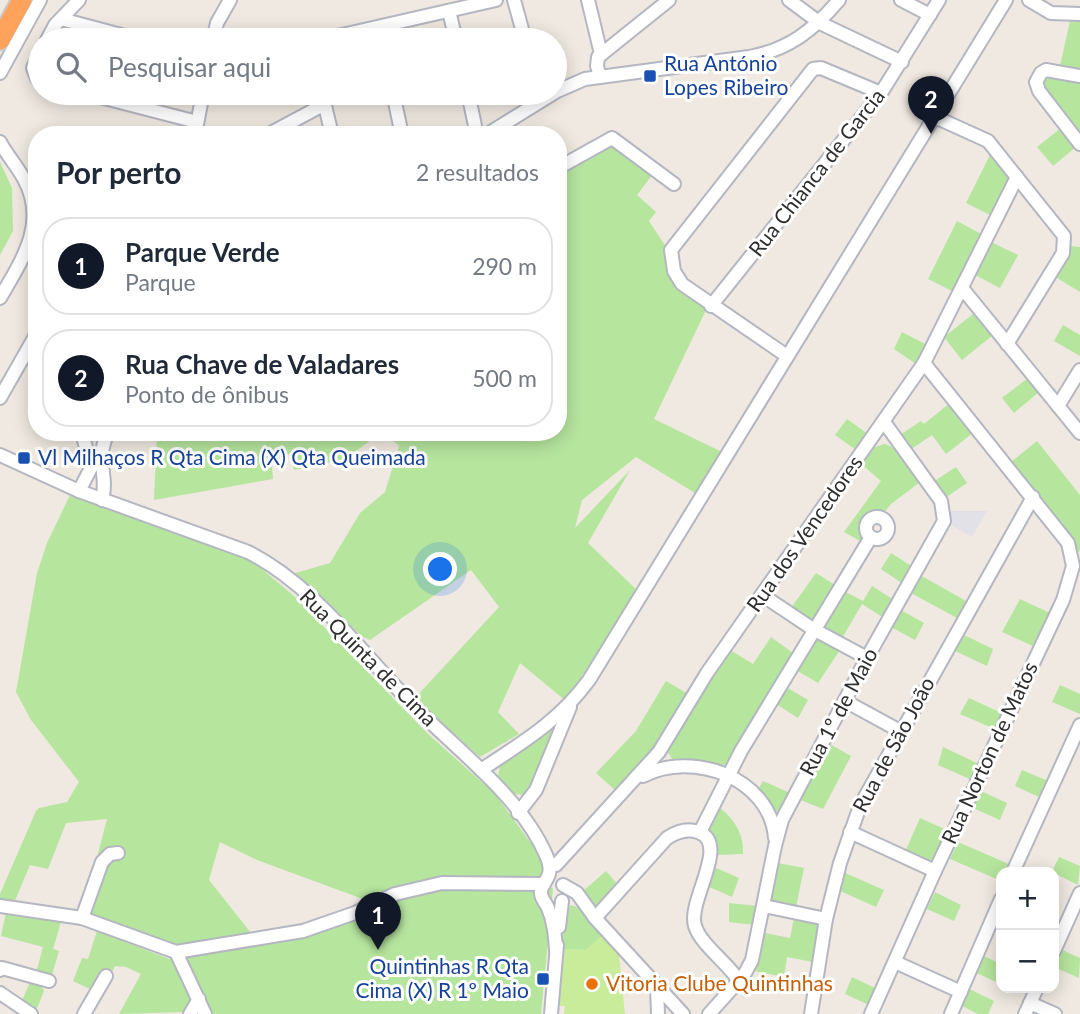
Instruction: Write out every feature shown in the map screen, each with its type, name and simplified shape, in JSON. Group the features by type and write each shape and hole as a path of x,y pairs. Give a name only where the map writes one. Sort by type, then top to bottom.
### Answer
{"highway":[{"path":"0,25 14,0"},
{"path":"0,40 22,0"}],"street":[{"path":"0,73 40,0"},
{"path":"55,28 79,0"},
{"path":"216,28 230,0"},
{"path":"374,28 496,0"},
{"path":"514,0 522,28"},
{"path":"588,0 601,54"},
{"path":"789,0 820,23 902,62"},
{"path":"567,87 585,79 758,55 791,42 820,23 839,0"},
{"path":"901,0 930,15"},
{"name":"Rua Chianca de Garcia","path":"712,306 881,93 939,0"},
{"path":"518,813 536,790 571,704 601,661 1006,0"},
{"path":"1029,0 1051,13 1080,14"},
{"path":"600,77 596,62 601,54 664,2"},
{"path":"449,11 453,28"},
{"path":"61,19 95,28"},
{"path":"787,356 712,306 677,278 671,254 674,246 725,178 813,69 821,68 881,93"},
{"path":"1080,76 1046,70 1036,82 1039,91 1080,144"},
{"path":"123,105 190,126"},
{"path":"196,126 201,105"},
{"path":"281,126 312,105"},
{"path":"325,105 330,126"},
{"path":"396,105 400,126"},
{"path":"471,105 475,126"},
{"path":"499,126 529,105"},
{"path":"935,117 988,141 1061,232 1065,241 1063,253 1007,344"},
{"path":"567,163 612,138 674,184"},
{"path":"0,142 28,188"},
{"name":"Rua dos Vencedores","path":"556,865 650,763 702,681 924,363 1017,177"},
{"path":"0,298 28,248"},
{"path":"962,288 1080,433"},
{"path":"0,398 28,349"},
{"name":"Rua Norton de Matos","path":"871,1014 935,871 1063,600 1073,566 1068,543 924,363"},
{"path":"1058,406 1080,370"},
{"name":"Rua 1º de Maio","path":"709,1014 748,968 757,943 775,846 789,806 944,521 941,501 884,422"},
{"path":"79,491 92,468 84,441"},
{"path":"103,499 104,483 100,458 105,441"},
{"name":"Rua Quinta de Cima","path":"0,454 79,491 248,552 265,562 327,611 418,710 481,770 518,813 556,865 557,889"},
{"name":"Rua de São João","path":"811,1014 826,919 850,832 864,797 1032,497"},
{"path":"700,832 728,775 813,629 871,537"},
{"path":"762,594 813,629 867,659"},
{"path":"845,701 900,731"},
{"path":"481,770 539,731 571,704"},
{"path":"1015,867 1080,724"},
{"path":"668,738 663,748 663,756 668,763 707,768 728,775 761,804 773,825 775,846"},
{"path":"626,788 650,772 677,765"},
{"path":"595,918 667,838 680,831 700,832 708,838 712,849 695,905 694,921 700,936 739,981"},
{"path":"850,832 935,871"},
{"name":"Rua Quinta de Cima","path":"543,850 557,889"},
{"path":"82,918 102,862 110,854 118,853"},
{"path":"0,906 82,918 176,953 303,931 330,923 395,894 418,887 442,883 497,883 557,889 585,906 683,1014"},
{"path":"497,883 523,890 552,905 557,889"},
{"path":"556,950 554,930 541,890 557,889"},
{"path":"551,1014 559,911 557,889"},
{"path":"1059,936 1080,893"},
{"path":"764,906 826,919"},
{"path":"951,1014 996,921"},
{"path":"718,955 727,959 741,959 751,954 757,943"},
{"path":"176,953 205,1014"},
{"path":"894,962 961,992"},
{"path":"0,970 2,968 50,981"},
{"path":"83,1014 106,976"},
{"path":"657,987 659,1014"},
{"path":"0,993 31,1014"},
{"path":"190,1014 199,999"},
{"path":"1028,1009 1055,1014"}],"shaded area":[{"path":"950,511 987,511 972,537 949,524"}],"green space":[{"path":"1070,21 1080,22 1080,71 1060,66"},
{"path":"1048,76 1080,81 1080,136 1046,93 1043,86"},
{"path":"1061,128 1076,147 1053,166 1037,147"},
{"path":"610,145 653,174 637,195 656,212 649,221 666,247 675,284 706,310 654,419 722,452 695,493 636,457 582,500 575,528 630,470 588,543 637,590 566,701 520,663 498,712 519,734 480,757 415,698 499,607 471,570 370,640 363,637 292,574 330,563 360,513 385,492 399,446 394,441 567,441 567,171"},
{"path":"991,153 1010,177 992,216 966,203"},
{"path":"0,162 12,188 13,231 0,255"},
{"path":"957,221 983,235 954,292 928,279"},
{"path":"991,242 1018,255 1000,288 975,275"},
{"path":"1070,246 1080,247 1080,292 1054,276"},
{"path":"973,314 993,335 962,360 944,337"},
{"path":"1063,325 1080,335 1080,356 1054,341"},
{"path":"902,332 927,345 916,364 894,349"},
{"path":"1028,378 1039,392 1014,413 1002,398"},
{"path":"950,403 974,432 946,454 932,435 910,450 900,435 921,421 924,424"},
{"path":"847,419 868,434 856,450 835,435"},
{"path":"157,441 370,441 345,459 294,470 291,454 271,456 273,479 154,500"},
{"path":"1037,441 1080,495 1080,551 1076,553 1070,534 1011,462"},
{"path":"884,444 896,449 920,482 891,504 883,514 875,513 866,517 862,542 844,532 881,481 860,463 870,449"},
{"path":"956,467 967,483 945,498 933,482"},
{"path":"71,493 244,554 294,596 427,733 495,794 541,857 545,867 542,877 440,879 371,902 257,860 220,842 209,880 251,933 176,946 156,941 83,911 107,819 66,823 48,869 30,865 14,903 0,900 0,894 36,811 67,802 79,782 31,720 16,692 37,573 47,543"},
{"path":"891,553 913,567 903,584 881,569"},
{"path":"816,573 835,585 812,622 791,608"},
{"path":"920,575 966,601 957,618 911,593"},
{"path":"872,586 894,600 884,618 862,604 842,638 825,629 823,624 844,591 863,601"},
{"path":"1020,599 1050,613 1035,647 1002,632"},
{"path":"901,610 924,623 915,640 891,627"},
{"path":"960,633 993,649 987,666 951,649"},
{"path":"771,637 793,653 729,763 721,766 672,759 668,752 669,747 730,650 753,664"},
{"path":"816,637 840,650 818,683 796,670"},
{"path":"666,681 688,694 654,749 616,791 596,773 636,731"},
{"path":"1060,685 1080,694 1080,714 1052,702"},
{"path":"786,687 808,700 798,718 776,704"},
{"path":"969,698 1004,714 997,730 960,714"},
{"path":"552,727 555,729 531,788 524,795 513,794 498,777 500,765"},
{"path":"828,743 851,756 823,809 798,799"},
{"path":"943,747 981,765 974,781 938,765"},
{"path":"1022,770 1048,781 1041,798 1015,786"},
{"path":"763,781 790,793 780,811 773,812 757,791"},
{"path":"981,791 1007,803 1000,820 973,808"},
{"path":"718,806 737,827 742,839 743,854 717,855 716,843 709,829"},
{"path":"920,818 951,832 935,863 905,852"},
{"path":"958,842 1011,865 996,867 996,879 950,859"},
{"path":"1059,857 1080,866 1078,885 1059,876 1059,867 1054,867"},
{"path":"778,863 804,868 796,907 774,902 771,898"},
{"path":"714,867 739,878 732,897 707,886"},
{"path":"606,871 618,885 599,906 593,906 582,892"},
{"path":"843,872 884,890 876,907 838,890"},
{"path":"444,885 553,888 541,1014 211,1014 186,963 186,957 194,953 298,938 325,929 395,897"},
{"path":"935,892 961,905 954,921 927,909"},
{"path":"729,903 758,906 755,925 729,922"},
{"path":"571,905 577,907 602,936 586,950 562,949 565,913"},
{"path":"6,913 61,922 53,949 59,951 51,978 36,973 43,947 1,936"},
{"path":"794,918 817,923 819,927 813,962 787,957 784,977 754,971 765,933 790,938"},
{"path":"97,931 172,960 191,1001 186,1012 119,1014 141,974 126,967 115,966 109,977 92,990 73,981 82,958 88,959"},
{"path":"602,936 619,955 625,1014 564,1014 565,1006 559,1006 562,949 586,950"},
{"path":"1060,949 1080,958 1079,978 1059,969"},
{"path":"982,955 996,962 996,982 974,972"},
{"path":"852,977 879,990 871,1006 845,994"},
{"path":"31,980 40,983 44,991 36,1011 21,1003"},
{"path":"967,988 994,1001 988,1014 978,1014 960,1005"}],"place":[{"name":"Rua António Lopes Ribeiro","path":"650,76"},
{"name":"Rua Chave de Valadares","path":"931,134"},
{"name":"Vl Milhaços R Qta Cima (X) Qta Queimada","path":"24,458"},
{"name":"Parque Verde","path":"378,950"},
{"name":"Quintinhas R Qta Cima (X) R 1º Maio","path":"543,979"},
{"name":"Vitoria Clube Quintinhas","path":"592,984"}]}
